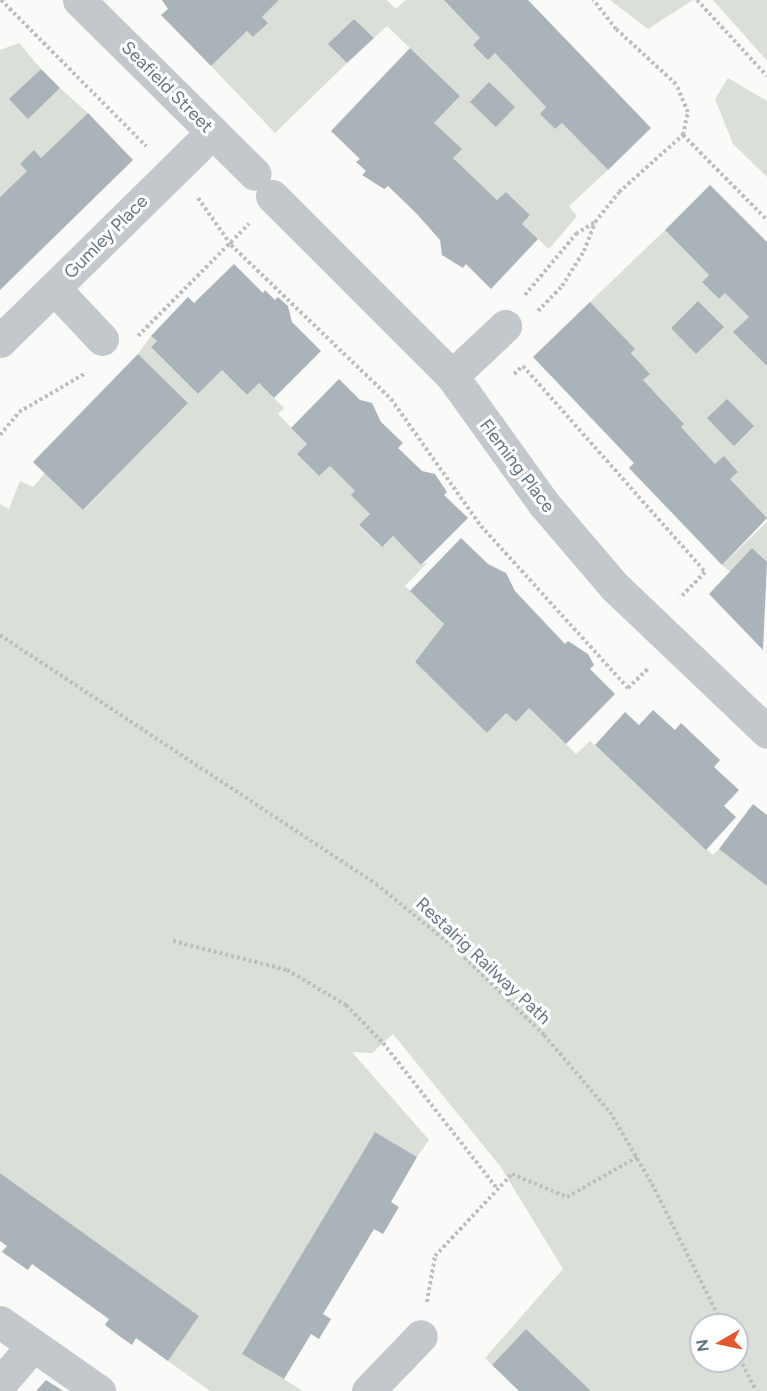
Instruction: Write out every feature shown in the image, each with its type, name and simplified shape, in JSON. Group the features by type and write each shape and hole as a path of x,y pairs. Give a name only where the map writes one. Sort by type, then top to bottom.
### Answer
{"street":[{"name":"Seafield Street","path":"79,0 213,132 263,185"},
{"name":"Gumley Place","path":"0,341 213,132"},
{"name":"Fleming Place","path":"263,185 452,376 544,504 665,634 767,732"},
{"path":"54,288 110,349"},
{"path":"452,376 505,326"},
{"path":"0,1322 99,1391"},
{"path":"368,1391 421,1336"},
{"path":"0,1384 33,1345"}],"path":[{"path":"2,0 208,209 231,245 391,399 481,526 628,688 705,572 523,366 507,380"},
{"path":"594,0 616,29 676,84 688,112 683,135 619,192 595,222 584,251 562,286 512,334 498,318 548,270 576,234 595,222"},
{"path":"697,0 767,76"},
{"path":"683,135 767,220"},
{"path":"0,435 19,412 110,349 231,245 263,185"},
{"name":"Restalrig Railway Path","path":"0,635 376,884 456,950 544,1035 610,1112 637,1157 717,1313"},
{"path":"173,940 287,970 346,1005 382,1043 496,1187"},
{"path":"421,1336 435,1256 496,1187 512,1174 567,1197 637,1157"},
{"path":"747,1373 756,1391"}],"shaded area":[{"path":"279,0 387,0 396,9 406,0 444,0 480,38 488,60 495,53 546,107 540,114 555,129 562,123 608,170 569,206 577,216 549,249 522,224 530,215 506,192 497,200 453,158 461,149 434,123 460,96 387,26 374,38 354,19 329,44 347,63 275,133 211,66 247,31 253,37 267,23 262,17"},
{"path":"610,0 693,0 648,29"},
{"path":"713,0 767,0 767,61"},
{"path":"19,43 41,69 10,99 28,118 60,88 88,113 41,158 34,150 27,171 0,197 0,50"},
{"path":"728,78 767,101 767,177 733,144 715,99"},
{"path":"665,230 709,275 702,282 719,299 725,293 749,317 734,332 767,366 767,518 730,479 738,472 715,464 681,427 684,424 643,380 649,374 590,302"},
{"path":"151,336 157,341 151,347 198,394 222,370 247,395 259,383 284,408 278,414 307,444 298,454 319,476 330,466 355,491 370,514 359,526 381,547 393,536 421,565 428,562 405,586 444,624 415,662 487,733 506,713 516,722 529,708 576,754 590,741 713,855 719,849 767,886 767,1391 591,1391 526,1329 492,1365 485,1358 563,1269 500,1166 393,1034 372,1053 352,1052 429,1140 417,1157 375,1132 243,1354 303,1391 210,1391 168,1361 199,1316 0,1173 0,504 9,509 20,481 33,487 45,473 84,510 188,403 138,354"},
{"path":"767,522 767,562 752,548 730,572 722,565"}],"building":[{"path":"162,0 279,0 262,17 268,23 253,37 247,31 211,66 161,15 168,9"},
{"path":"444,0 528,0 651,128 608,170 562,123 555,129 540,114 546,107 495,53 488,60 473,45 480,38"},
{"path":"354,19 374,38 347,63 328,44"},
{"path":"410,48 460,96 434,123 462,149 453,158 497,200 506,192 530,215 522,224 538,239 491,289 466,264 463,268 442,255 440,240 416,213 388,186 384,189 362,175 366,171 356,162 360,159 331,131"},
{"path":"41,69 60,88 28,119 9,99"},
{"path":"489,82 515,107 496,127 470,102"},
{"path":"88,113 133,160 0,290 0,197 27,171 20,164 34,150 41,158"},
{"path":"710,185 767,242 767,366 733,332 749,317 725,293 719,299 702,282 709,275 665,230"},
{"path":"234,264 263,293 265,290 275,300 278,297 288,306 292,322 321,351 274,398 259,383 247,395 222,370 198,394 151,347 157,341 151,336 188,297 194,303"},
{"path":"698,301 724,327 696,354 671,328"},
{"path":"590,302 635,349 631,353 650,374 643,380 684,424 681,427 715,464 724,456 738,472 730,479 767,518 722,565 629,468 634,463 533,357"},
{"path":"138,354 188,403 83,510 33,462"},
{"path":"339,379 360,400 372,403 381,422 403,443 398,448 422,471 435,474 447,492 444,495 468,518 421,565 393,536 382,547 359,525 370,514 351,495 355,491 330,466 319,476 297,454 307,444 291,428"},
{"path":"727,399 754,426 734,446 707,418"},
{"path":"461,538 488,564 506,573 515,591 565,644 568,641 588,654 594,665 590,669 615,694 566,744 529,708 516,722 506,713 487,733 415,662 444,624 410,591"},
{"path":"752,548 767,562 763,650 709,594"},
{"path":"653,710 675,730 681,723 720,760 714,767 739,790 724,806 736,817 706,850 595,745 625,712 639,725"},
{"path":"753,804 767,815 767,886 719,849"},
{"path":"375,1132 417,1157 391,1202 399,1207 383,1234 374,1229 323,1314 331,1319 319,1339 311,1334 284,1379 242,1354"},
{"path":"0,1173 199,1316 168,1361 136,1338 132,1345 105,1325 109,1319 32,1264 28,1270 2,1252 7,1246 0,1241"},
{"path":"526,1329 591,1391 519,1391 492,1365"},
{"path":"46,1380 63,1391 36,1391"}]}
